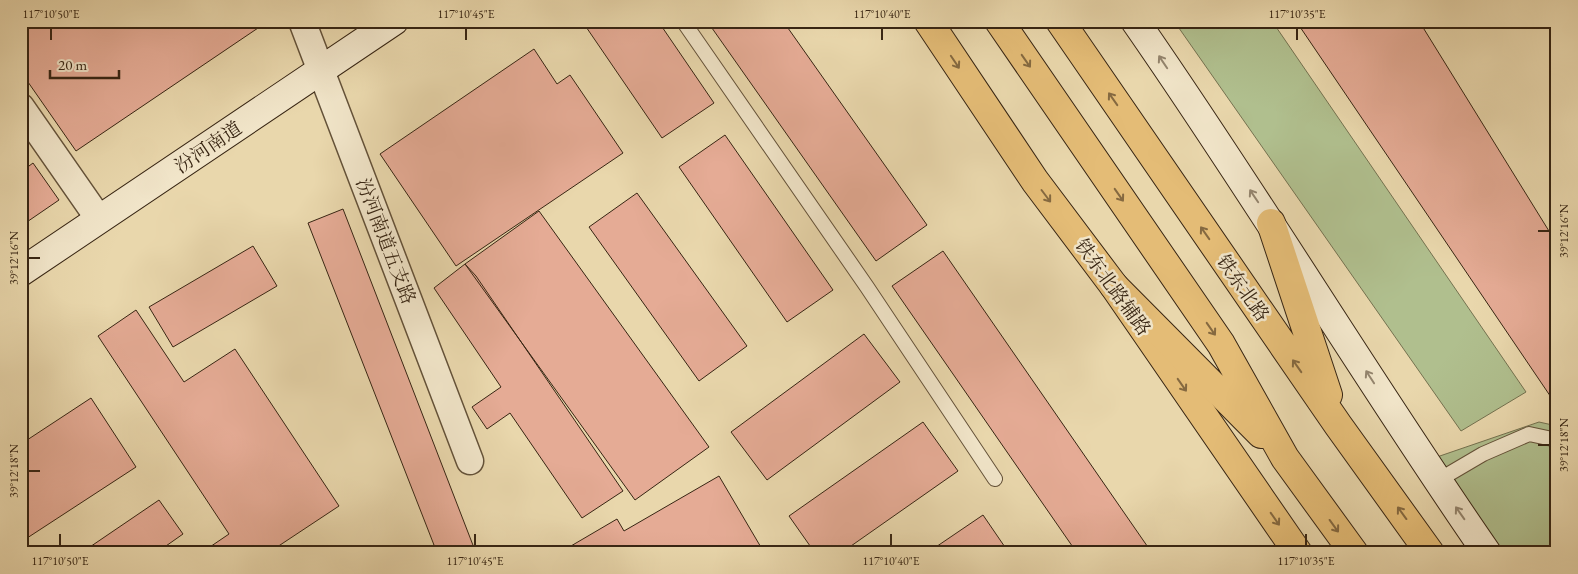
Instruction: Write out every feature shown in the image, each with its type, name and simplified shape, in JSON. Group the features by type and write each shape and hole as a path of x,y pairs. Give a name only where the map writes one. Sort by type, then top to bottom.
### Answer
{"main road":[{"name":"铁东北路辅路","path":"928,21 1035,181 1114,286 1298,553"},
{"path":"999,21 1221,344 1285,458 1354,553"},
{"name":"铁东北路","path":"1060,21 1338,425 1430,553"},
{"path":"1272,222 1338,425"},
{"path":"1114,286 1285,458"}],"street":[{"name":"汾河南道五支路","path":"302,21 470,461"},
{"name":"汾河南道","path":"21,272 394,21"},
{"path":"1135,21 1272,222 1437,481 1488,553"},
{"path":"21,107 100,219"}],"lane":[{"path":"683,21 867,287 995,479"},
{"path":"1437,481 1483,454 1529,434 1557,440"}],"green space":[{"path":"1174,21 1272,21 1526,392 1461,431"},
{"path":"1539,422 1557,426 1557,553 1501,553 1434,458"}],"building":[{"path":"21,21 257,21 261,26 76,151 21,72"},
{"path":"582,21 658,21 714,103 662,138"},
{"path":"707,21 783,21 927,225 876,261"},
{"path":"1296,21 1419,21 1557,244 1557,406"},
{"path":"534,49 557,84 570,75 623,153 456,266 380,154"},
{"path":"725,135 833,290 787,322 679,167"},
{"path":"33,163 59,200 21,226 21,172"},
{"path":"637,193 747,346 699,381 589,227"},
{"path":"343,209 476,553 413,553 434,545 308,223"},
{"path":"539,211 709,447 635,500 465,264"},
{"path":"253,246 277,286 173,347 149,307"},
{"path":"943,251 1152,553 1077,553 892,286"},
{"path":"465,264 476,276 623,491 582,518 510,413 487,429 472,407 501,387 434,288"},
{"path":"136,310 184,382 235,349 339,506 268,553 201,553 229,534 98,336"},
{"path":"864,334 900,382 767,480 731,432"},
{"path":"91,398 136,467 21,542 21,444"},
{"path":"923,422 958,471 841,553 815,553 789,516"},
{"path":"719,476 762,549 756,553 559,553 617,519 624,531"},
{"path":"159,500 183,534 156,553 81,553"},
{"path":"983,515 1009,553 927,553"}]}
